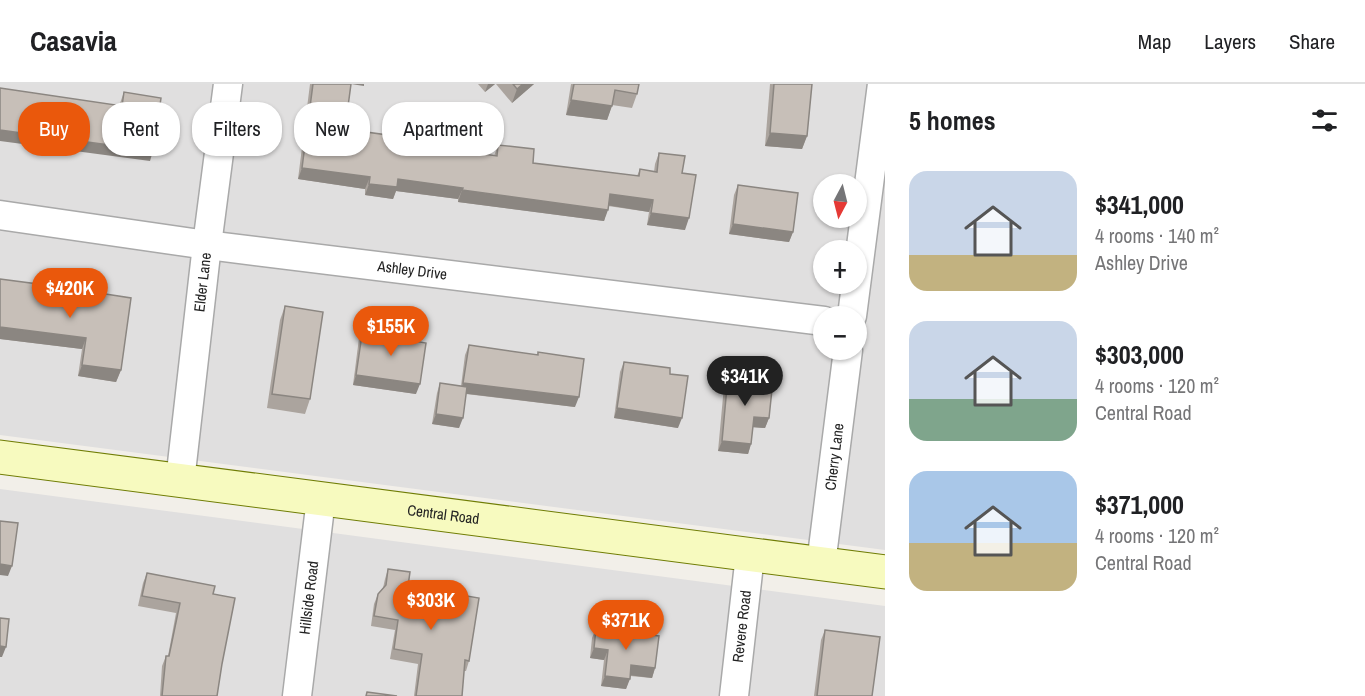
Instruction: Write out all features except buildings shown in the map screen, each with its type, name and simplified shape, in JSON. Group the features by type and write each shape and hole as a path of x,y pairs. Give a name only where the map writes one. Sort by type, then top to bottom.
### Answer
{"main road":[{"name":"Central Road","path":"0,457 885,572"}],"street":[{"name":"Elder Lane","path":"180,481 228,84"},
{"path":"853,306 882,84"},
{"name":"Ashley Drive","path":"0,215 207,245 813,320"},
{"name":"Cherry Lane","path":"821,564 847,360"},
{"name":"Hillside Road","path":"297,696 321,499"},
{"name":"Revere Road","path":"734,696 750,555"}],"shaded area":[{"path":"0,84 885,84 885,550 0,435"},
{"path":"0,489 885,606 885,696 0,696"}]}
